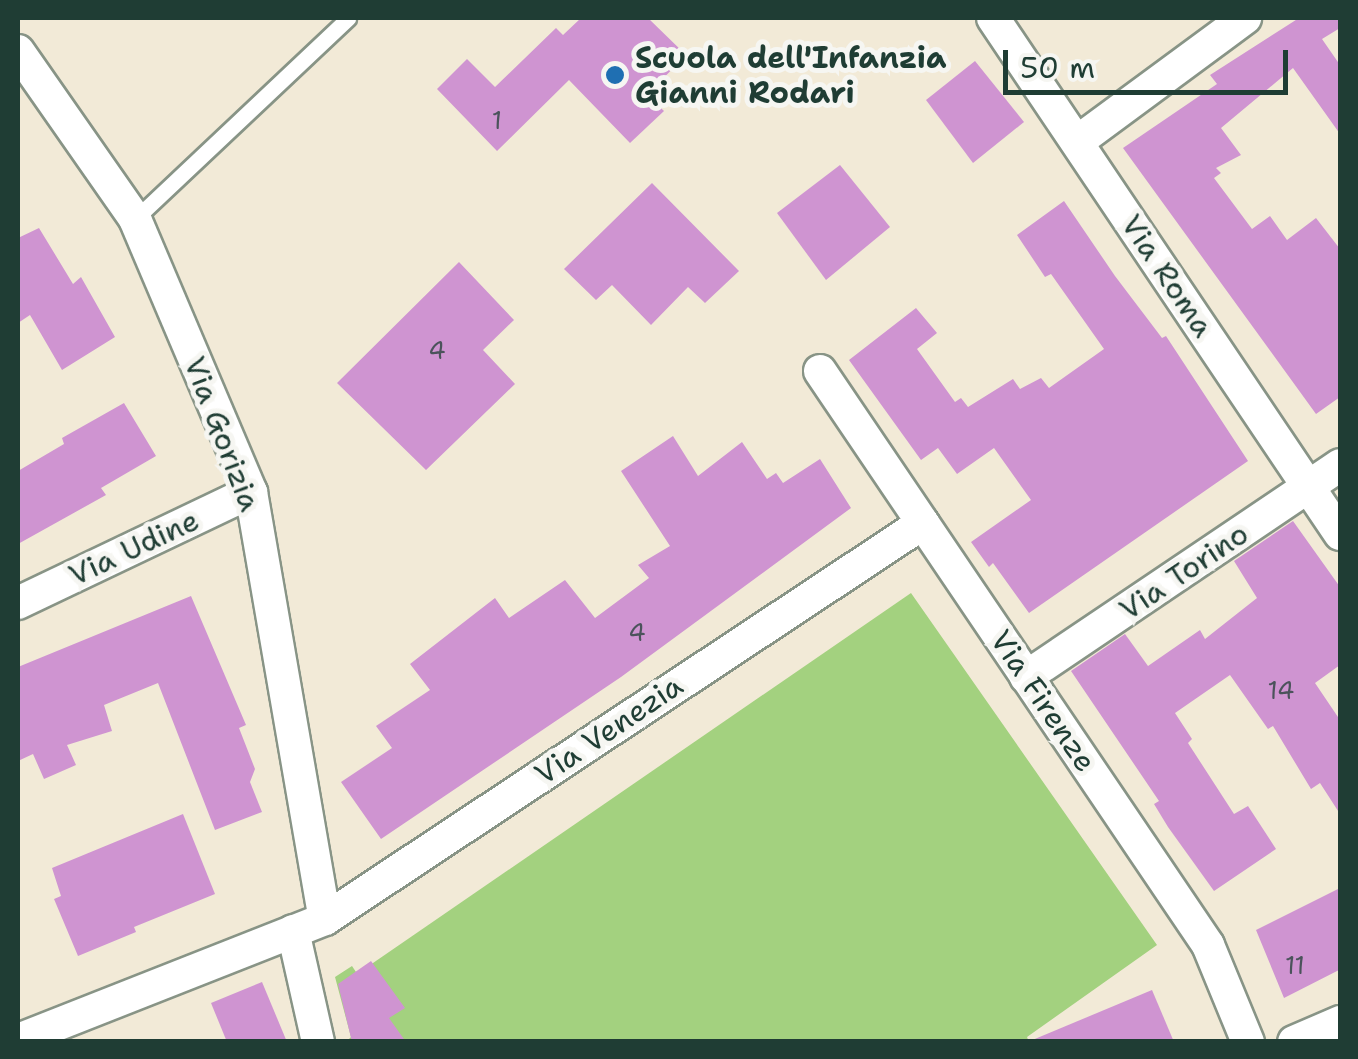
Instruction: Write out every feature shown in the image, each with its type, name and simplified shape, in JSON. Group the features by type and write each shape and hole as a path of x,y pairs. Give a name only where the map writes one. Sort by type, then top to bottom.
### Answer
{"street":[{"name":"Via Roma","path":"994,18 1340,534"},
{"path":"1077,142 1245,18"},
{"name":"Via Gorizia","path":"18,51 134,219 251,492 325,919"},
{"name":"Via Firenze","path":"820,371 1208,946 1248,1042"},
{"name":"Via Torino","path":"1026,677 1340,465"},
{"name":"Via Udine","path":"18,603 251,492"},
{"name":"Via Venezia","path":"18,1040 325,919 922,523"},
{"path":"293,931 318,1042"},
{"path":"1294,1042 1340,1022"}],"lane":[{"path":"134,219 348,18"}],"green space":[{"path":"911,593 1157,945 1027,1037 1029,1042 347,1041 351,1037 335,977 352,966 356,972 373,963"}],"building":[{"name":"Scuola dell'Infanzia Gianni Rodari","path":"581,18 648,18 686,55 647,95 664,111 630,143 569,80 497,151 437,89 467,59 495,87 556,28 563,35"},
{"path":"1299,18 1340,18 1340,28 1322,39 1340,65 1340,134 1293,68 1221,128 1241,155 1216,168 1221,173 1214,178 1252,229 1270,216 1287,240 1316,218 1340,249 1340,397 1316,414 1123,148 1217,84 1210,75"},
{"path":"975,61 1024,122 973,163 926,100"},
{"path":"840,165 890,227 826,280 777,213"},
{"path":"652,183 739,271 705,303 688,287 651,325 612,285 596,300 564,269"},
{"path":"1064,201 1115,276 1162,338 1166,336 1248,461 1029,613 993,563 989,567 971,542 1031,500 994,448 957,474 938,448 921,460 849,360 916,308 937,333 917,349 955,402 961,398 968,407 1013,379 1020,389 1041,378 1049,388 1104,349 1051,274 1045,277 1017,235"},
{"path":"39,228 73,284 81,277 115,337 62,370 30,315 18,323 18,238"},
{"path":"459,262 514,320 483,350 515,384 426,470 337,383"},
{"path":"124,403 156,456 101,488 106,495 18,544 18,471 64,444 62,438"},
{"path":"673,436 698,476 742,442 767,479 776,473 783,483 820,459 851,508 621,677 381,839 341,782 392,748 376,726 430,690 410,664 495,598 509,618 565,580 595,618 649,578 638,565 670,546 621,471"},
{"path":"1293,521 1340,587 1340,665 1315,683 1340,720 1340,814 1320,783 1311,789 1273,726 1268,729 1230,675 1175,713 1192,739 1188,743 1234,814 1248,806 1276,849 1214,891 1168,827 1154,804 1159,801 1071,671 1125,634 1148,666 1200,630 1205,639 1257,598 1234,561"},
{"path":"191,596 246,725 239,728 255,769 250,782 262,812 215,830 158,683 104,705 112,731 67,745 76,765 44,779 33,754 18,761 18,667"},
{"path":"183,814 215,894 134,927 136,932 78,956 54,899 61,896 52,868"},
{"path":"1340,888 1340,973 1339,970 1284,998 1256,930"},
{"path":"371,961 405,1008 389,1018 406,1042 352,1042 338,984"},
{"path":"262,982 287,1042 227,1042 211,1003"},
{"path":"1152,990 1174,1042 1030,1042 1030,1041"}],"place":[{"name":"Scuola dell'Infanzia Gianni Rodari","path":"615,75"}]}
